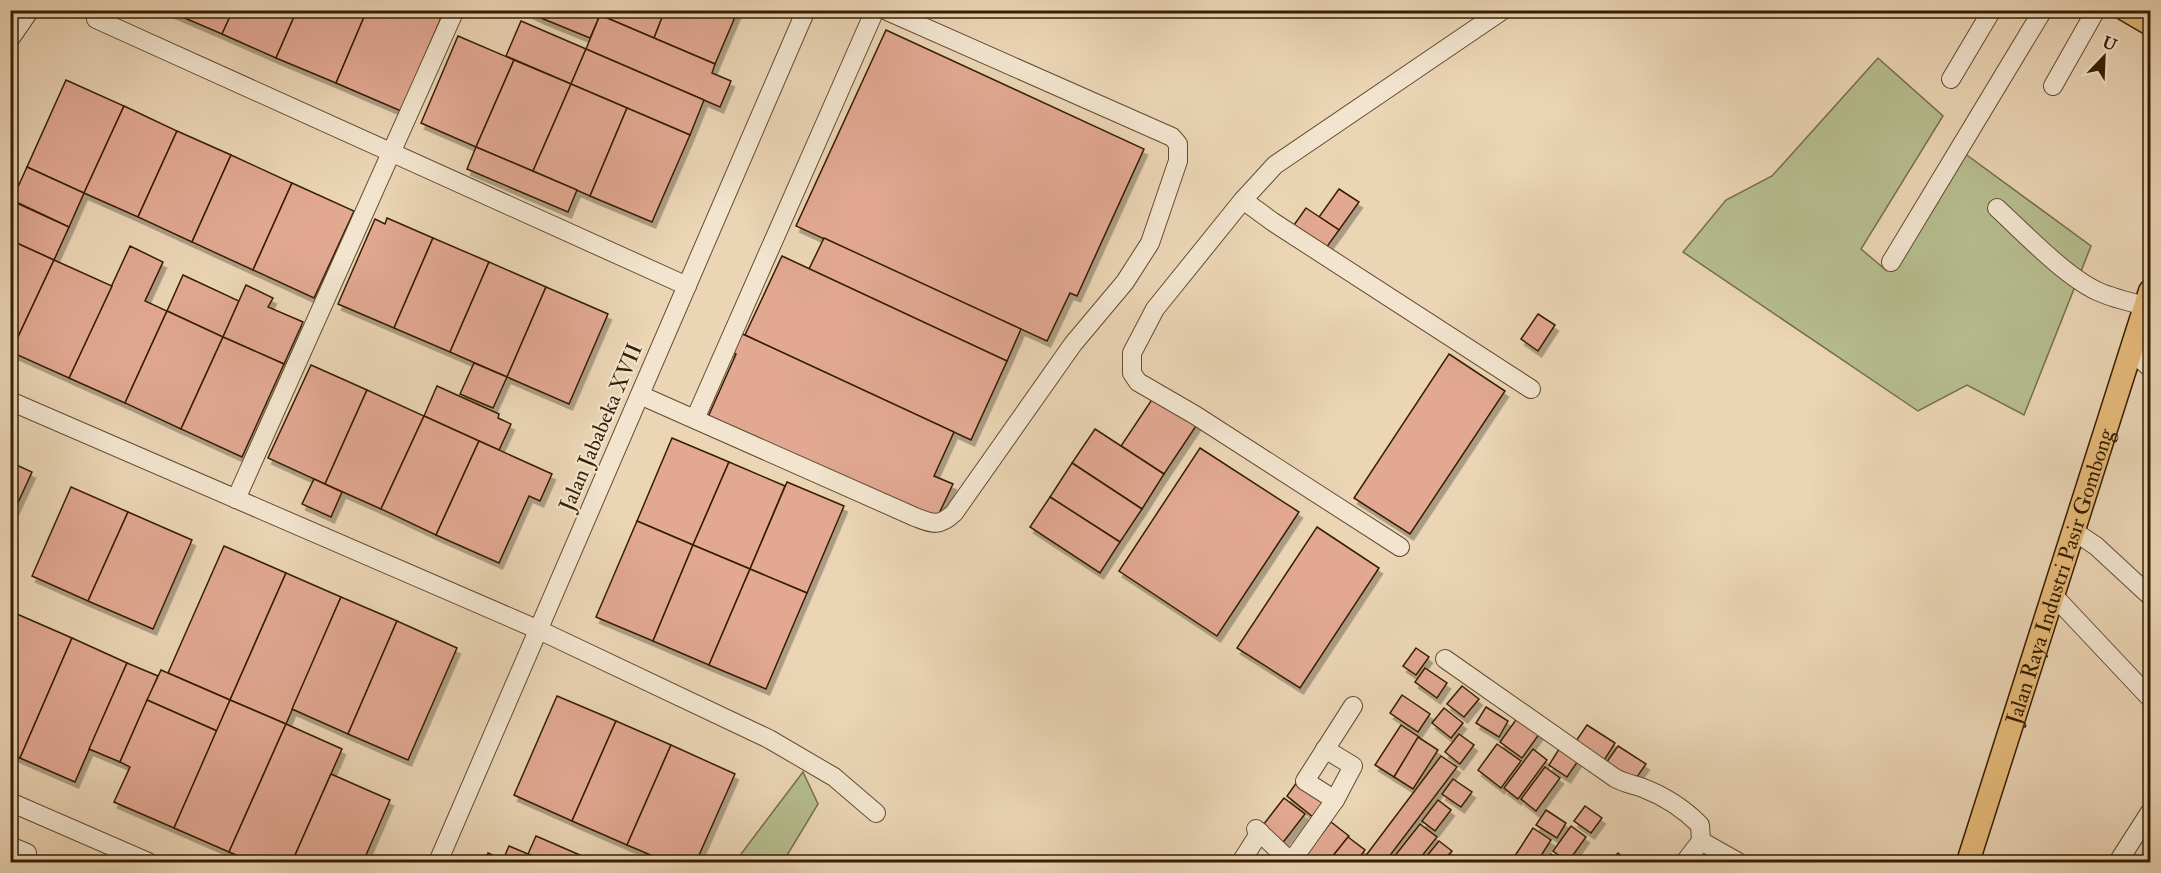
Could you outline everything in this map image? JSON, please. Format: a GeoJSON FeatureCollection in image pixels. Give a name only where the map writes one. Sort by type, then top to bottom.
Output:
{"type":"FeatureCollection","features":[{"type":"Feature","properties":{"kind":"main road"},"geometry":{"type":"LineString","coordinates":[[2126,10],[2151,24]]}},
{"type":"Feature","properties":{"kind":"main road","name":"Jalan Raya Industri Pasir Gombong"},"geometry":{"type":"LineString","coordinates":[[1968,862],[2148,298]]}},
{"type":"Feature","properties":{"kind":"street"},"geometry":{"type":"LineString","coordinates":[[10,39],[30,10]]}},
{"type":"Feature","properties":{"kind":"street"},"geometry":{"type":"LineString","coordinates":[[236,499],[454,10]]}},
{"type":"Feature","properties":{"kind":"street","name":"Jalan Jababeka XVII"},"geometry":{"type":"LineString","coordinates":[[438,862],[806,10]]}},
{"type":"Feature","properties":{"kind":"street"},"geometry":{"type":"LineString","coordinates":[[695,419],[875,10]]}},
{"type":"Feature","properties":{"kind":"street"},"geometry":{"type":"LineString","coordinates":[[640,395],[915,517],[937,524],[945,522],[954,513],[1073,344],[1125,282],[1150,243],[1178,161],[1178,144],[1172,137],[885,10]]}},
{"type":"Feature","properties":{"kind":"street"},"geometry":{"type":"LineString","coordinates":[[1400,547],[1195,415],[1138,382],[1132,373],[1132,353],[1155,309],[1243,200],[1275,165],[1503,10]]}},
{"type":"Feature","properties":{"kind":"street"},"geometry":{"type":"LineString","coordinates":[[1951,79],[1992,10]]}},
{"type":"Feature","properties":{"kind":"street"},"geometry":{"type":"LineString","coordinates":[[1891,262],[2043,10]]}},
{"type":"Feature","properties":{"kind":"street"},"geometry":{"type":"LineString","coordinates":[[2053,86],[2096,10]]}},
{"type":"Feature","properties":{"kind":"street"},"geometry":{"type":"LineString","coordinates":[[96,19],[687,286]]}},
{"type":"Feature","properties":{"kind":"street"},"geometry":{"type":"LineString","coordinates":[[1243,200],[1273,222],[1531,389]]}},
{"type":"Feature","properties":{"kind":"street"},"geometry":{"type":"LineString","coordinates":[[1997,208],[2066,270],[2095,291],[2119,299],[2148,298]]}},
{"type":"Feature","properties":{"kind":"street"},"geometry":{"type":"LineString","coordinates":[[2132,351],[2151,368]]}},
{"type":"Feature","properties":{"kind":"street"},"geometry":{"type":"LineString","coordinates":[[10,401],[539,630],[769,739],[834,777],[876,813]]}},
{"type":"Feature","properties":{"kind":"street"},"geometry":{"type":"LineString","coordinates":[[2075,532],[2096,546],[2151,596]]}},
{"type":"Feature","properties":{"kind":"street"},"geometry":{"type":"LineString","coordinates":[[2054,596],[2151,698]]}},
{"type":"Feature","properties":{"kind":"street"},"geometry":{"type":"LineString","coordinates":[[1445,659],[1616,778],[1628,785],[1646,789],[1677,805],[1700,825],[1701,841],[1685,862]]}},
{"type":"Feature","properties":{"kind":"street"},"geometry":{"type":"LineString","coordinates":[[1335,800],[1305,781],[1353,706]]}},
{"type":"Feature","properties":{"kind":"street"},"geometry":{"type":"LineString","coordinates":[[1241,862],[1258,831],[1291,862],[1335,800],[1353,766],[1325,749]]}},
{"type":"Feature","properties":{"kind":"street"},"geometry":{"type":"LineString","coordinates":[[10,802],[148,862]]}},
{"type":"Feature","properties":{"kind":"street"},"geometry":{"type":"LineString","coordinates":[[2118,862],[2151,812]]}},
{"type":"Feature","properties":{"kind":"street"},"geometry":{"type":"LineString","coordinates":[[1701,841],[1738,862]]}},
{"type":"Feature","properties":{"kind":"green space"},"geometry":{"type":"Polygon","coordinates":[[[1878,58],[1943,116],[1861,249],[1887,271],[1964,153],[2091,246],[2024,415],[1967,385],[1918,411],[1683,252],[1726,200],[1772,176],[1878,58]]]}},
{"type":"Feature","properties":{"kind":"green space"},"geometry":{"type":"Polygon","coordinates":[[[803,772],[818,804],[783,862],[735,862],[803,772]]]}},
{"type":"Feature","properties":{"kind":"building"},"geometry":{"type":"Polygon","coordinates":[[[166,10],[233,10],[222,34],[166,10]]]}},
{"type":"Feature","properties":{"kind":"building"},"geometry":{"type":"Polygon","coordinates":[[[233,10],[297,10],[276,58],[222,34],[233,10]]]}},
{"type":"Feature","properties":{"kind":"building"},"geometry":{"type":"Polygon","coordinates":[[[297,10],[367,10],[336,83],[276,58],[297,10]]]}},
{"type":"Feature","properties":{"kind":"building"},"geometry":{"type":"Polygon","coordinates":[[[367,10],[422,10],[441,18],[401,111],[336,83],[367,10]]]}},
{"type":"Feature","properties":{"kind":"building"},"geometry":{"type":"Polygon","coordinates":[[[524,10],[544,10],[541,18],[524,10]]]}},
{"type":"Feature","properties":{"kind":"building"},"geometry":{"type":"Polygon","coordinates":[[[544,10],[590,10],[600,15],[590,38],[541,18],[544,10]]]}},
{"type":"Feature","properties":{"kind":"building"},"geometry":{"type":"Polygon","coordinates":[[[602,10],[665,10],[654,38],[600,15],[602,10]]]}},
{"type":"Feature","properties":{"kind":"building"},"geometry":{"type":"Polygon","coordinates":[[[665,10],[738,10],[715,64],[654,38],[665,10]]]}},
{"type":"Feature","properties":{"kind":"building"},"geometry":{"type":"Polygon","coordinates":[[[600,15],[715,64],[712,73],[731,81],[720,107],[586,49],[600,15]]]}},
{"type":"Feature","properties":{"kind":"building"},"geometry":{"type":"Polygon","coordinates":[[[521,21],[586,49],[571,84],[506,56],[521,21]]]}},
{"type":"Feature","properties":{"kind":"building"},"geometry":{"type":"Polygon","coordinates":[[[886,30],[1144,149],[1077,296],[1070,293],[1047,341],[796,226],[886,30]]]}},
{"type":"Feature","properties":{"kind":"building"},"geometry":{"type":"Polygon","coordinates":[[[458,36],[514,60],[476,147],[421,123],[458,36]]]}},
{"type":"Feature","properties":{"kind":"building"},"geometry":{"type":"Polygon","coordinates":[[[586,49],[704,100],[690,135],[571,84],[586,49]]]}},
{"type":"Feature","properties":{"kind":"building"},"geometry":{"type":"Polygon","coordinates":[[[514,60],[571,84],[533,171],[476,147],[514,60]]]}},
{"type":"Feature","properties":{"kind":"building"},"geometry":{"type":"Polygon","coordinates":[[[66,80],[124,106],[84,193],[27,167],[66,80]]]}},
{"type":"Feature","properties":{"kind":"building"},"geometry":{"type":"Polygon","coordinates":[[[571,84],[627,108],[590,196],[533,171],[571,84]]]}},
{"type":"Feature","properties":{"kind":"building"},"geometry":{"type":"Polygon","coordinates":[[[124,106],[177,131],[138,217],[84,193],[124,106]]]}},
{"type":"Feature","properties":{"kind":"building"},"geometry":{"type":"Polygon","coordinates":[[[627,108],[690,135],[652,222],[590,196],[627,108]]]}},
{"type":"Feature","properties":{"kind":"building"},"geometry":{"type":"Polygon","coordinates":[[[177,131],[231,155],[192,242],[138,217],[177,131]]]}},
{"type":"Feature","properties":{"kind":"building"},"geometry":{"type":"Polygon","coordinates":[[[476,147],[577,190],[568,212],[467,169],[476,147]]]}},
{"type":"Feature","properties":{"kind":"building"},"geometry":{"type":"Polygon","coordinates":[[[231,155],[292,183],[253,270],[192,242],[231,155]]]}},
{"type":"Feature","properties":{"kind":"building"},"geometry":{"type":"Polygon","coordinates":[[[27,167],[84,193],[69,227],[12,200],[27,167]]]}},
{"type":"Feature","properties":{"kind":"building"},"geometry":{"type":"Polygon","coordinates":[[[292,183],[354,211],[314,298],[253,270],[292,183]]]}},
{"type":"Feature","properties":{"kind":"building"},"geometry":{"type":"Polygon","coordinates":[[[1339,189],[1359,202],[1339,230],[1319,217],[1339,189]]]}},
{"type":"Feature","properties":{"kind":"building"},"geometry":{"type":"Polygon","coordinates":[[[10,200],[69,227],[54,260],[10,240],[10,200]]]}},
{"type":"Feature","properties":{"kind":"building"},"geometry":{"type":"Polygon","coordinates":[[[1306,208],[1339,230],[1326,248],[1294,225],[1306,208]]]}},
{"type":"Feature","properties":{"kind":"building"},"geometry":{"type":"Polygon","coordinates":[[[387,218],[433,238],[394,328],[338,304],[375,219],[385,224],[387,218]]]}},
{"type":"Feature","properties":{"kind":"building"},"geometry":{"type":"Polygon","coordinates":[[[433,238],[489,262],[450,352],[394,328],[433,238]]]}},
{"type":"Feature","properties":{"kind":"building"},"geometry":{"type":"Polygon","coordinates":[[[824,238],[1021,329],[1007,361],[809,269],[824,238]]]}},
{"type":"Feature","properties":{"kind":"building"},"geometry":{"type":"Polygon","coordinates":[[[10,240],[54,260],[11,352],[10,352],[10,240]]]}},
{"type":"Feature","properties":{"kind":"building"},"geometry":{"type":"Polygon","coordinates":[[[130,246],[163,262],[145,301],[167,311],[125,403],[69,378],[130,246]]]}},
{"type":"Feature","properties":{"kind":"building"},"geometry":{"type":"Polygon","coordinates":[[[782,256],[1007,361],[971,440],[745,335],[782,256]]]}},
{"type":"Feature","properties":{"kind":"building"},"geometry":{"type":"Polygon","coordinates":[[[54,260],[112,286],[69,378],[11,352],[54,260]]]}},
{"type":"Feature","properties":{"kind":"building"},"geometry":{"type":"Polygon","coordinates":[[[489,262],[546,287],[507,377],[450,352],[489,262]]]}},
{"type":"Feature","properties":{"kind":"building"},"geometry":{"type":"Polygon","coordinates":[[[183,275],[239,301],[223,337],[167,311],[183,275]]]}},
{"type":"Feature","properties":{"kind":"building"},"geometry":{"type":"Polygon","coordinates":[[[246,285],[273,298],[268,307],[303,322],[284,364],[223,337],[246,285]]]}},
{"type":"Feature","properties":{"kind":"building"},"geometry":{"type":"Polygon","coordinates":[[[546,287],[608,314],[569,404],[507,377],[546,287]]]}},
{"type":"Feature","properties":{"kind":"building"},"geometry":{"type":"Polygon","coordinates":[[[167,311],[223,337],[181,429],[125,403],[167,311]]]}},
{"type":"Feature","properties":{"kind":"building"},"geometry":{"type":"Polygon","coordinates":[[[1538,314],[1555,325],[1538,351],[1521,339],[1538,314]]]}},
{"type":"Feature","properties":{"kind":"building"},"geometry":{"type":"Polygon","coordinates":[[[736,331],[954,432],[934,476],[953,484],[935,522],[708,417],[736,354],[728,350],[736,331]]]}},
{"type":"Feature","properties":{"kind":"building"},"geometry":{"type":"Polygon","coordinates":[[[223,337],[284,364],[242,457],[181,429],[223,337]]]}},
{"type":"Feature","properties":{"kind":"building"},"geometry":{"type":"Polygon","coordinates":[[[1449,354],[1505,391],[1410,534],[1354,498],[1449,354]]]}},
{"type":"Feature","properties":{"kind":"building"},"geometry":{"type":"Polygon","coordinates":[[[474,363],[507,377],[493,408],[460,394],[474,363]]]}},
{"type":"Feature","properties":{"kind":"building"},"geometry":{"type":"Polygon","coordinates":[[[311,365],[367,390],[325,484],[268,458],[311,365]]]}},
{"type":"Feature","properties":{"kind":"building"},"geometry":{"type":"Polygon","coordinates":[[[437,386],[499,414],[498,418],[511,424],[499,450],[424,416],[437,386]]]}},
{"type":"Feature","properties":{"kind":"building"},"geometry":{"type":"Polygon","coordinates":[[[367,390],[424,416],[381,509],[325,484],[367,390]]]}},
{"type":"Feature","properties":{"kind":"building"},"geometry":{"type":"Polygon","coordinates":[[[1155,395],[1198,423],[1164,474],[1121,446],[1155,395]]]}},
{"type":"Feature","properties":{"kind":"building"},"geometry":{"type":"Polygon","coordinates":[[[424,416],[479,441],[436,535],[381,509],[424,416]]]}},
{"type":"Feature","properties":{"kind":"building"},"geometry":{"type":"Polygon","coordinates":[[[1095,429],[1164,474],[1142,509],[1072,463],[1095,429]]]}},
{"type":"Feature","properties":{"kind":"building"},"geometry":{"type":"Polygon","coordinates":[[[672,438],[729,462],[693,545],[637,521],[672,438]]]}},
{"type":"Feature","properties":{"kind":"building"},"geometry":{"type":"Polygon","coordinates":[[[479,441],[552,474],[540,501],[529,496],[499,563],[436,535],[479,441]]]}},
{"type":"Feature","properties":{"kind":"building"},"geometry":{"type":"Polygon","coordinates":[[[1200,448],[1299,512],[1217,636],[1119,571],[1200,448]]]}},
{"type":"Feature","properties":{"kind":"building"},"geometry":{"type":"Polygon","coordinates":[[[10,462],[32,472],[10,520],[10,462]]]}},
{"type":"Feature","properties":{"kind":"building"},"geometry":{"type":"Polygon","coordinates":[[[729,462],[785,486],[750,569],[693,545],[729,462]]]}},
{"type":"Feature","properties":{"kind":"building"},"geometry":{"type":"Polygon","coordinates":[[[1072,463],[1142,509],[1120,542],[1050,497],[1072,463]]]}},
{"type":"Feature","properties":{"kind":"building"},"geometry":{"type":"Polygon","coordinates":[[[314,479],[342,492],[331,517],[302,504],[314,479]]]}},
{"type":"Feature","properties":{"kind":"building"},"geometry":{"type":"Polygon","coordinates":[[[787,482],[844,506],[807,593],[750,569],[787,482]]]}},
{"type":"Feature","properties":{"kind":"building"},"geometry":{"type":"Polygon","coordinates":[[[71,487],[128,512],[88,601],[32,576],[71,487]]]}},
{"type":"Feature","properties":{"kind":"building"},"geometry":{"type":"Polygon","coordinates":[[[1050,497],[1120,542],[1100,573],[1030,527],[1050,497]]]}},
{"type":"Feature","properties":{"kind":"building"},"geometry":{"type":"Polygon","coordinates":[[[128,512],[192,540],[153,629],[88,601],[128,512]]]}},
{"type":"Feature","properties":{"kind":"building"},"geometry":{"type":"Polygon","coordinates":[[[637,521],[693,545],[653,641],[596,617],[637,521]]]}},
{"type":"Feature","properties":{"kind":"building"},"geometry":{"type":"Polygon","coordinates":[[[1317,527],[1379,568],[1300,688],[1237,648],[1317,527]]]}},
{"type":"Feature","properties":{"kind":"building"},"geometry":{"type":"Polygon","coordinates":[[[693,545],[750,569],[709,665],[653,641],[693,545]]]}},
{"type":"Feature","properties":{"kind":"building"},"geometry":{"type":"Polygon","coordinates":[[[224,546],[286,573],[230,700],[168,673],[224,546]]]}},
{"type":"Feature","properties":{"kind":"building"},"geometry":{"type":"Polygon","coordinates":[[[750,569],[807,593],[766,689],[709,665],[750,569]]]}},
{"type":"Feature","properties":{"kind":"building"},"geometry":{"type":"Polygon","coordinates":[[[286,573],[341,597],[286,724],[230,700],[286,573]]]}},
{"type":"Feature","properties":{"kind":"building"},"geometry":{"type":"Polygon","coordinates":[[[341,597],[397,621],[348,734],[292,709],[341,597]]]}},
{"type":"Feature","properties":{"kind":"building"},"geometry":{"type":"Polygon","coordinates":[[[10,611],[72,638],[20,758],[10,754],[10,611]]]}},
{"type":"Feature","properties":{"kind":"building"},"geometry":{"type":"Polygon","coordinates":[[[397,621],[457,648],[408,760],[348,734],[397,621]]]}},
{"type":"Feature","properties":{"kind":"building"},"geometry":{"type":"Polygon","coordinates":[[[72,638],[127,663],[75,782],[20,758],[72,638]]]}},
{"type":"Feature","properties":{"kind":"building"},"geometry":{"type":"Polygon","coordinates":[[[1416,648],[1429,657],[1416,675],[1403,666],[1416,648]]]}},
{"type":"Feature","properties":{"kind":"building"},"geometry":{"type":"Polygon","coordinates":[[[127,663],[158,676],[120,762],[89,749],[127,663]]]}},
{"type":"Feature","properties":{"kind":"building"},"geometry":{"type":"Polygon","coordinates":[[[1425,668],[1447,683],[1437,698],[1415,682],[1425,668]]]}},
{"type":"Feature","properties":{"kind":"building"},"geometry":{"type":"Polygon","coordinates":[[[161,670],[230,700],[217,731],[147,700],[161,670]]]}},
{"type":"Feature","properties":{"kind":"building"},"geometry":{"type":"Polygon","coordinates":[[[1462,686],[1479,699],[1464,717],[1447,704],[1462,686]]]}},
{"type":"Feature","properties":{"kind":"building"},"geometry":{"type":"Polygon","coordinates":[[[1402,695],[1430,714],[1418,732],[1390,713],[1402,695]]]}},
{"type":"Feature","properties":{"kind":"building"},"geometry":{"type":"Polygon","coordinates":[[[557,696],[616,721],[572,821],[514,795],[557,696]]]}},
{"type":"Feature","properties":{"kind":"building"},"geometry":{"type":"Polygon","coordinates":[[[147,700],[217,731],[174,828],[114,802],[130,767],[120,762],[147,700]]]}},
{"type":"Feature","properties":{"kind":"building"},"geometry":{"type":"Polygon","coordinates":[[[230,700],[286,724],[229,852],[174,828],[230,700]]]}},
{"type":"Feature","properties":{"kind":"building"},"geometry":{"type":"Polygon","coordinates":[[[1486,707],[1508,721],[1499,737],[1476,723],[1486,707]]]}},
{"type":"Feature","properties":{"kind":"building"},"geometry":{"type":"Polygon","coordinates":[[[1444,708],[1463,723],[1451,738],[1432,723],[1444,708]]]}},
{"type":"Feature","properties":{"kind":"building"},"geometry":{"type":"Polygon","coordinates":[[[1518,717],[1540,733],[1522,758],[1500,742],[1518,717]]]}},
{"type":"Feature","properties":{"kind":"building"},"geometry":{"type":"Polygon","coordinates":[[[616,721],[671,745],[627,845],[572,821],[616,721]]]}},
{"type":"Feature","properties":{"kind":"building"},"geometry":{"type":"Polygon","coordinates":[[[286,724],[342,749],[292,862],[253,862],[229,852],[286,724]]]}},
{"type":"Feature","properties":{"kind":"building"},"geometry":{"type":"Polygon","coordinates":[[[1401,725],[1419,737],[1394,777],[1375,765],[1401,725]]]}},
{"type":"Feature","properties":{"kind":"building"},"geometry":{"type":"Polygon","coordinates":[[[1587,725],[1615,743],[1603,762],[1574,744],[1587,725]]]}},
{"type":"Feature","properties":{"kind":"building"},"geometry":{"type":"Polygon","coordinates":[[[1459,734],[1474,745],[1460,764],[1445,752],[1459,734]]]}},
{"type":"Feature","properties":{"kind":"building"},"geometry":{"type":"Polygon","coordinates":[[[1418,737],[1438,750],[1413,789],[1394,777],[1418,737]]]}},
{"type":"Feature","properties":{"kind":"building"},"geometry":{"type":"Polygon","coordinates":[[[1497,744],[1521,761],[1501,788],[1478,770],[1497,744]]]}},
{"type":"Feature","properties":{"kind":"building"},"geometry":{"type":"Polygon","coordinates":[[[671,745],[735,774],[696,862],[667,862],[627,845],[671,745]]]}},
{"type":"Feature","properties":{"kind":"building"},"geometry":{"type":"Polygon","coordinates":[[[1561,746],[1580,758],[1567,777],[1549,765],[1561,746]]]}},
{"type":"Feature","properties":{"kind":"building"},"geometry":{"type":"Polygon","coordinates":[[[1618,746],[1646,764],[1632,784],[1604,766],[1618,746]]]}},
{"type":"Feature","properties":{"kind":"building"},"geometry":{"type":"Polygon","coordinates":[[[1533,749],[1547,760],[1518,799],[1504,788],[1533,749]]]}},
{"type":"Feature","properties":{"kind":"building"},"geometry":{"type":"Polygon","coordinates":[[[1441,756],[1457,767],[1385,862],[1361,862],[1441,756]]]}},
{"type":"Feature","properties":{"kind":"building"},"geometry":{"type":"Polygon","coordinates":[[[1545,767],[1560,778],[1536,811],[1521,799],[1545,767]]]}},
{"type":"Feature","properties":{"kind":"building"},"geometry":{"type":"Polygon","coordinates":[[[331,774],[390,800],[363,862],[292,862],[331,774]]]}},
{"type":"Feature","properties":{"kind":"building"},"geometry":{"type":"Polygon","coordinates":[[[1453,779],[1472,792],[1461,807],[1442,794],[1453,779]]]}},
{"type":"Feature","properties":{"kind":"building"},"geometry":{"type":"Polygon","coordinates":[[[1297,782],[1324,803],[1313,817],[1287,796],[1297,782]]]}},
{"type":"Feature","properties":{"kind":"building"},"geometry":{"type":"Polygon","coordinates":[[[1284,798],[1305,814],[1281,845],[1260,829],[1284,798]]]}},
{"type":"Feature","properties":{"kind":"building"},"geometry":{"type":"Polygon","coordinates":[[[1438,800],[1451,810],[1435,831],[1422,821],[1438,800]]]}},
{"type":"Feature","properties":{"kind":"building"},"geometry":{"type":"Polygon","coordinates":[[[1585,806],[1602,818],[1591,833],[1574,821],[1585,806]]]}},
{"type":"Feature","properties":{"kind":"building"},"geometry":{"type":"Polygon","coordinates":[[[1546,810],[1566,823],[1557,838],[1536,825],[1546,810]]]}},
{"type":"Feature","properties":{"kind":"building"},"geometry":{"type":"Polygon","coordinates":[[[1331,822],[1349,836],[1328,862],[1300,862],[1331,822]]]}},
{"type":"Feature","properties":{"kind":"building"},"geometry":{"type":"Polygon","coordinates":[[[1420,824],[1437,837],[1417,862],[1390,862],[1420,824]]]}},
{"type":"Feature","properties":{"kind":"building"},"geometry":{"type":"Polygon","coordinates":[[[1571,826],[1586,837],[1568,862],[1553,851],[1571,826]]]}},
{"type":"Feature","properties":{"kind":"building"},"geometry":{"type":"Polygon","coordinates":[[[1533,828],[1551,840],[1537,862],[1511,862],[1533,828]]]}},
{"type":"Feature","properties":{"kind":"building"},"geometry":{"type":"Polygon","coordinates":[[[536,836],[596,862],[546,862],[528,854],[536,836]]]}},
{"type":"Feature","properties":{"kind":"building"},"geometry":{"type":"Polygon","coordinates":[[[1348,837],[1365,850],[1356,862],[1328,862],[1348,837]]]}},
{"type":"Feature","properties":{"kind":"building"},"geometry":{"type":"Polygon","coordinates":[[[1439,841],[1452,851],[1442,862],[1422,862],[1439,841]]]}},
{"type":"Feature","properties":{"kind":"building"},"geometry":{"type":"Polygon","coordinates":[[[509,846],[546,862],[503,860],[509,846]]]}},
{"type":"Feature","properties":{"kind":"building"},"geometry":{"type":"Polygon","coordinates":[[[488,853],[503,860],[509,862],[485,862],[488,853]]]}},
{"type":"Feature","properties":{"kind":"building"},"geometry":{"type":"Polygon","coordinates":[[[1618,853],[1629,862],[1610,862],[1618,853]]]}},
{"type":"Feature","properties":{"kind":"building"},"geometry":{"type":"Polygon","coordinates":[[[1551,854],[1562,862],[1545,862],[1551,854]]]}},
{"type":"Feature","properties":{"kind":"building"},"geometry":{"type":"Polygon","coordinates":[[[1580,855],[1590,862],[1574,862],[1580,855]]]}}]}
